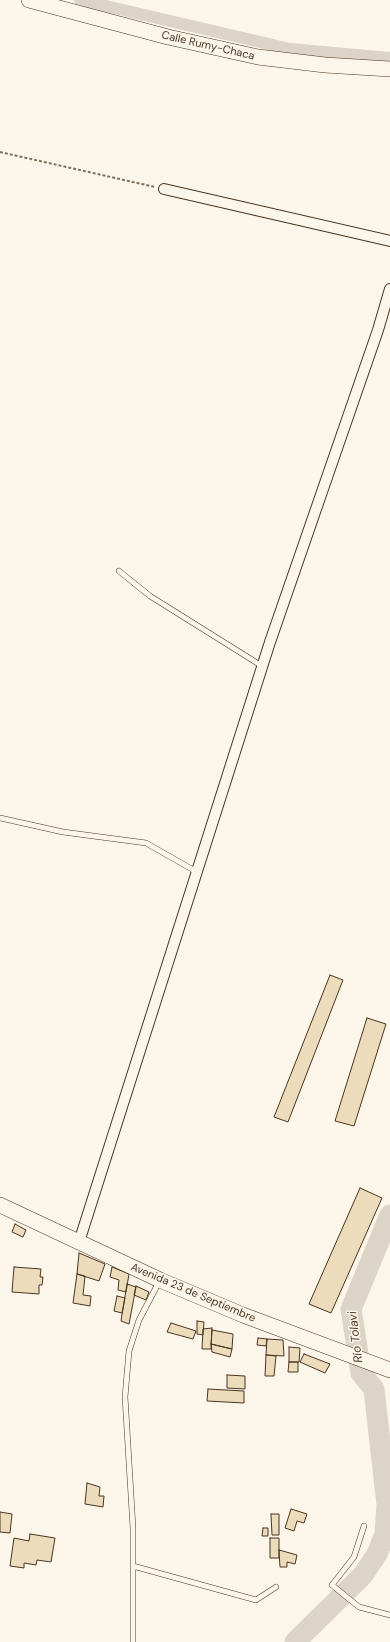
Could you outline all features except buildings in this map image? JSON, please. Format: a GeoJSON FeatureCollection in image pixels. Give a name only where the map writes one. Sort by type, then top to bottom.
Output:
{"type":"FeatureCollection","features":[{"type":"Feature","properties":{"kind":"main road","name":"Calle Rumy-Chaca"},"geometry":{"type":"LineString","coordinates":[[37,1],[168,37],[258,57],[325,65],[390,69]]}},
{"type":"Feature","properties":{"kind":"main road","name":"Avenida 23 de Septiembre"},"geometry":{"type":"LineString","coordinates":[[0,1205],[160,1280],[243,1315],[390,1370]]}},
{"type":"Feature","properties":{"kind":"street"},"geometry":{"type":"LineString","coordinates":[[164,189],[390,241]]}},
{"type":"Feature","properties":{"kind":"street"},"geometry":{"type":"LineString","coordinates":[[79,1242],[262,666],[378,330],[390,289]]}},
{"type":"Feature","properties":{"kind":"lane"},"geometry":{"type":"LineString","coordinates":[[118,571],[150,596],[262,666]]}},
{"type":"Feature","properties":{"kind":"lane"},"geometry":{"type":"LineString","coordinates":[[0,818],[63,832],[146,843],[197,872]]}},
{"type":"Feature","properties":{"kind":"lane"},"geometry":{"type":"LineString","coordinates":[[133,1642],[133,1528],[126,1398],[129,1351],[139,1320],[160,1280]]}},
{"type":"Feature","properties":{"kind":"lane"},"geometry":{"type":"LineString","coordinates":[[364,1526],[354,1557],[332,1585],[359,1607],[390,1615]]}},
{"type":"Feature","properties":{"kind":"lane"},"geometry":{"type":"LineString","coordinates":[[133,1566],[256,1600],[276,1586]]}},
{"type":"Feature","properties":{"kind":"path"},"geometry":{"type":"LineString","coordinates":[[0,152],[164,189]]}},
{"type":"Feature","properties":{"kind":"waterway"},"geometry":{"type":"LineString","coordinates":[[80,0],[290,49],[390,58]]}},
{"type":"Feature","properties":{"kind":"waterway","name":"Río Tolavi"},"geometry":{"type":"LineString","coordinates":[[295,1642],[363,1575],[377,1554],[385,1534],[387,1504],[374,1389],[361,1373],[351,1309],[390,1215]]}}]}
